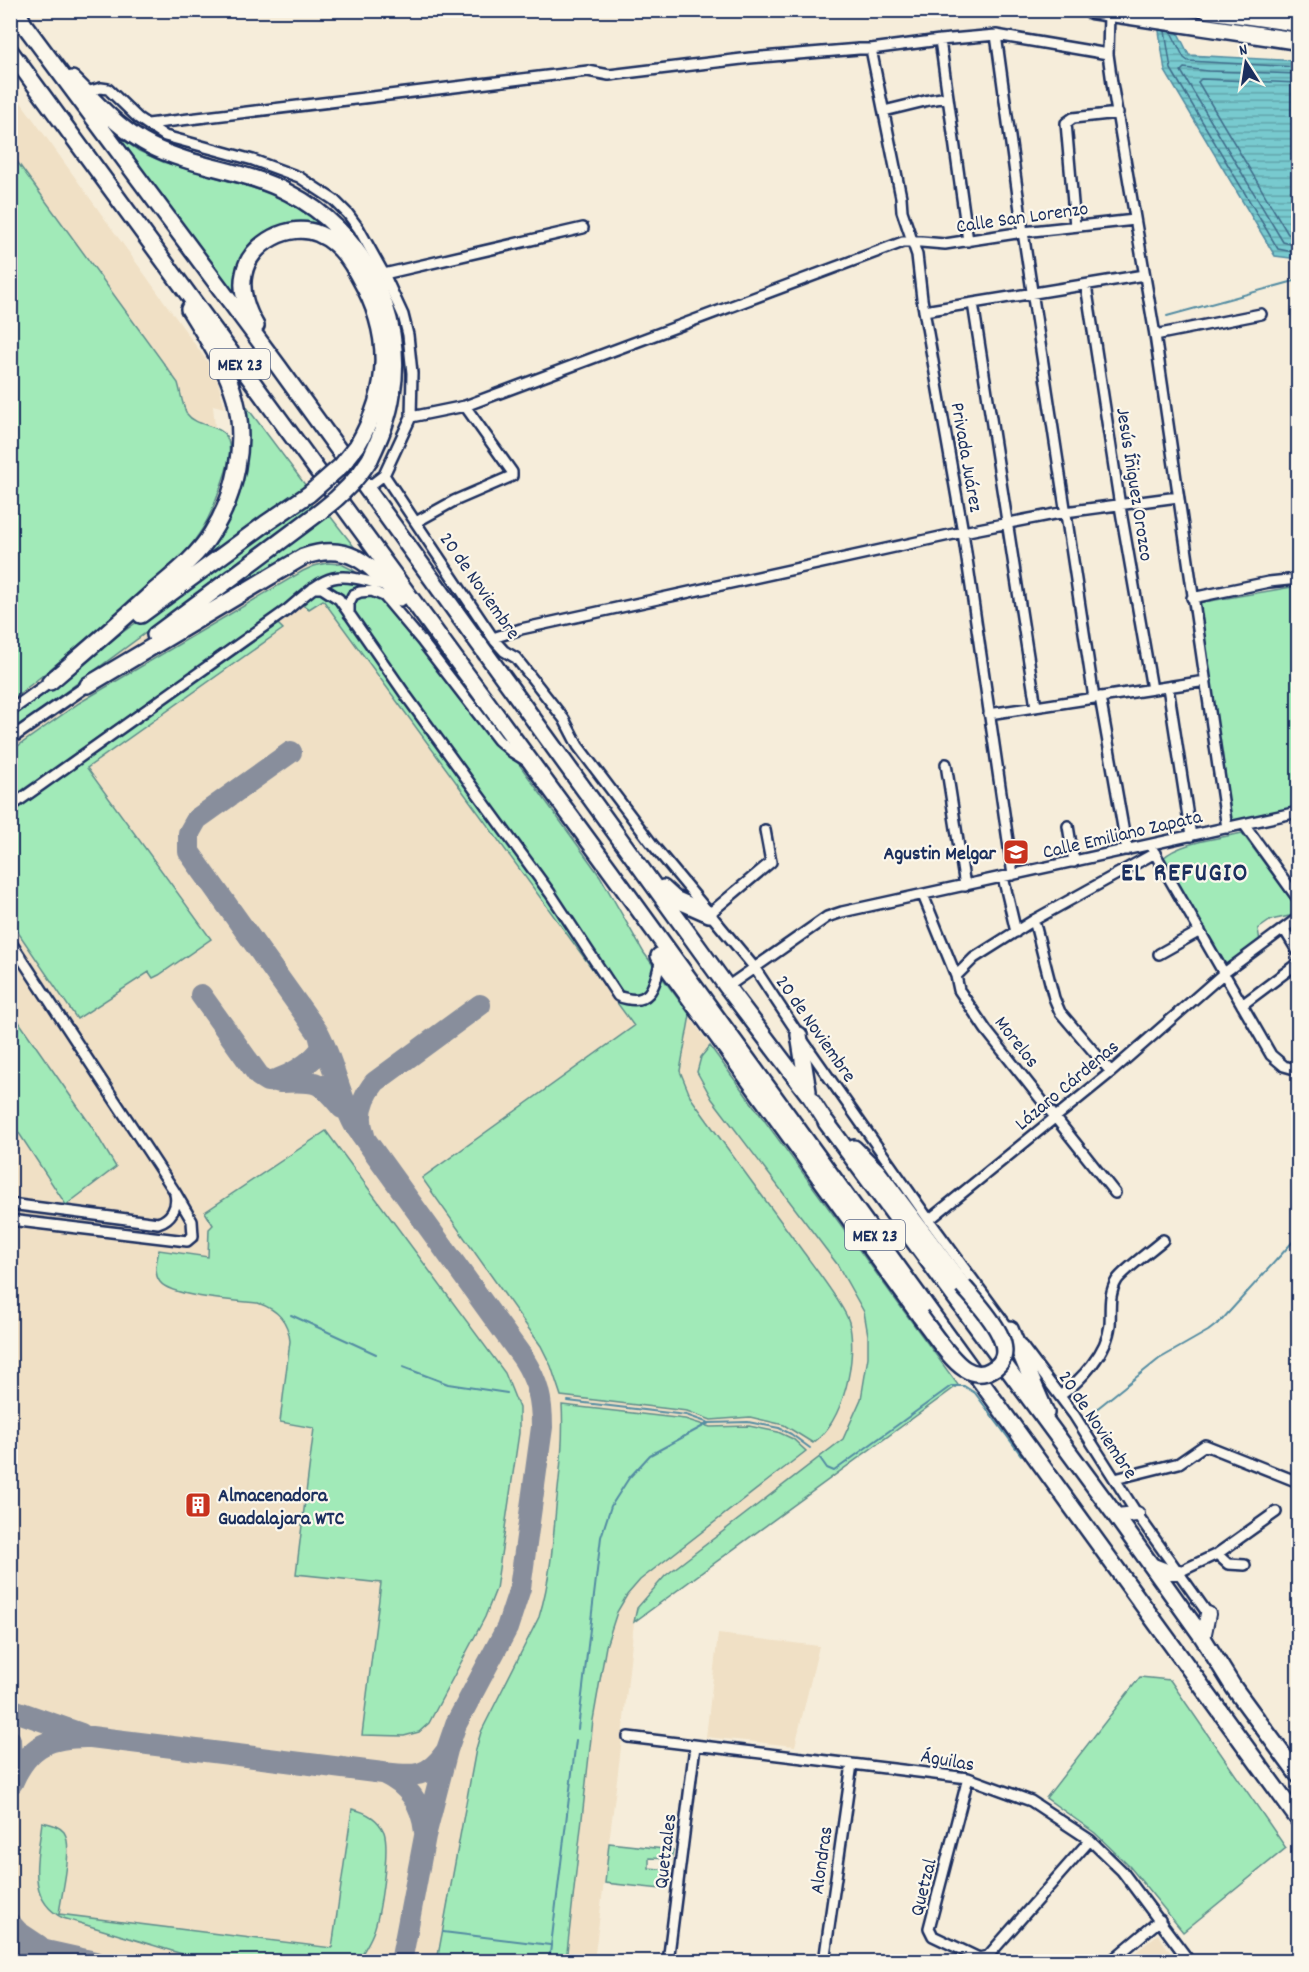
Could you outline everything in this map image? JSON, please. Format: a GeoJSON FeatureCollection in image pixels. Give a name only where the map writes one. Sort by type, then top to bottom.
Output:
{"type":"FeatureCollection","features":[{"type":"Feature","properties":{"kind":"highway"},"geometry":{"type":"LineString","coordinates":[[1091,10],[1299,41]]}},
{"type":"Feature","properties":{"kind":"highway"},"geometry":{"type":"LineString","coordinates":[[1207,10],[1299,23]]}},
{"type":"Feature","properties":{"kind":"highway","name":"MEX 23"},"geometry":{"type":"LineString","coordinates":[[18,15],[278,366],[727,987],[808,1094]]}},
{"type":"Feature","properties":{"kind":"highway"},"geometry":{"type":"LineString","coordinates":[[40,47],[108,116],[149,145],[186,160],[260,180],[289,192],[326,218],[353,245],[372,275],[383,299],[389,320],[394,354],[394,381],[390,406],[381,434],[370,459],[341,496],[88,685]]}},
{"type":"Feature","properties":{"kind":"highway","name":"MEX 23"},"geometry":{"type":"LineString","coordinates":[[10,51],[610,870],[1299,1819]]}},
{"type":"Feature","properties":{"kind":"highway"},"geometry":{"type":"LineString","coordinates":[[50,682],[185,564],[210,536],[223,513],[238,462],[239,420],[235,398],[226,374],[127,210]]}},
{"type":"Feature","properties":{"kind":"highway"},"geometry":{"type":"LineString","coordinates":[[50,682],[309,494],[341,466],[357,446],[369,423],[380,388],[383,358],[381,330],[371,298],[352,264],[336,245],[318,233],[306,230],[292,231],[267,241],[256,250],[244,273],[245,300],[278,366]]}},
{"type":"Feature","properties":{"kind":"highway"},"geometry":{"type":"LineString","coordinates":[[88,685],[303,557],[315,552],[330,550],[344,552],[372,568],[450,652]]}},
{"type":"Feature","properties":{"kind":"highway"},"geometry":{"type":"LineString","coordinates":[[642,869],[675,899],[709,914]]}},
{"type":"Feature","properties":{"kind":"highway"},"geometry":{"type":"LineString","coordinates":[[610,870],[661,958],[920,1316],[965,1370],[977,1374],[993,1370],[1003,1358],[1003,1340],[999,1331],[877,1171],[826,1122]]}},
{"type":"Feature","properties":{"kind":"highway"},"geometry":{"type":"LineString","coordinates":[[799,1035],[808,1094]]}},
{"type":"Feature","properties":{"kind":"highway","name":"MEX 23"},"geometry":{"type":"LineString","coordinates":[[826,1122],[1116,1516],[1203,1638],[1234,1688],[1299,1775]]}},
{"type":"Feature","properties":{"kind":"highway"},"geometry":{"type":"LineString","coordinates":[[1010,1329],[1057,1438]]}},
{"type":"Feature","properties":{"kind":"main road","name":"MEX 23"},"geometry":{"type":"LineString","coordinates":[[808,1094],[826,1122]]}},
{"type":"Feature","properties":{"kind":"main road"},"geometry":{"type":"LineString","coordinates":[[1116,1516],[1137,1514]]}},
{"type":"Feature","properties":{"kind":"main road"},"geometry":{"type":"LineString","coordinates":[[1151,1565],[1169,1572],[1179,1572]]}},
{"type":"Feature","properties":{"kind":"main road"},"geometry":{"type":"LineString","coordinates":[[1203,1638],[1208,1614]]}},
{"type":"Feature","properties":{"kind":"street"},"geometry":{"type":"LineString","coordinates":[[1109,13],[1108,54],[1155,335],[1227,828]]}},
{"type":"Feature","properties":{"kind":"street"},"geometry":{"type":"LineString","coordinates":[[148,124],[588,71],[609,75],[750,58],[871,49],[996,35],[1108,54]]}},
{"type":"Feature","properties":{"kind":"street"},"geometry":{"type":"LineString","coordinates":[[996,35],[1065,512],[1097,697],[1127,850]]}},
{"type":"Feature","properties":{"kind":"street"},"geometry":{"type":"LineString","coordinates":[[940,40],[968,241]]}},
{"type":"Feature","properties":{"kind":"street","name":"Privada Juárez"},"geometry":{"type":"LineString","coordinates":[[871,49],[902,211],[917,255],[924,311],[963,532],[989,714],[1016,932]]}},
{"type":"Feature","properties":{"kind":"street"},"geometry":{"type":"LineString","coordinates":[[86,92],[101,88],[108,89],[138,118],[165,136],[253,160],[299,177],[334,200],[359,229],[401,309],[408,335],[412,373],[411,417],[384,475],[367,488]]}},
{"type":"Feature","properties":{"kind":"street"},"geometry":{"type":"LineString","coordinates":[[884,111],[929,100],[948,98]]}},
{"type":"Feature","properties":{"kind":"street"},"geometry":{"type":"LineString","coordinates":[[1075,226],[1066,123],[1073,118],[1118,113]]}},
{"type":"Feature","properties":{"kind":"street","name":"Calle San Lorenzo"},"geometry":{"type":"LineString","coordinates":[[914,241],[945,244],[1023,232],[1135,220]]}},
{"type":"Feature","properties":{"kind":"street"},"geometry":{"type":"LineString","coordinates":[[384,274],[582,228]]}},
{"type":"Feature","properties":{"kind":"street"},"geometry":{"type":"LineString","coordinates":[[411,417],[465,406],[903,242],[914,241]]}},
{"type":"Feature","properties":{"kind":"street"},"geometry":{"type":"LineString","coordinates":[[924,311],[1144,275]]}},
{"type":"Feature","properties":{"kind":"street","name":"Jesús Íñiguez Orozco"},"geometry":{"type":"LineString","coordinates":[[1086,285],[1120,506],[1152,689]]}},
{"type":"Feature","properties":{"kind":"street"},"geometry":{"type":"LineString","coordinates":[[973,303],[1036,706]]}},
{"type":"Feature","properties":{"kind":"street"},"geometry":{"type":"LineString","coordinates":[[1155,335],[1262,314]]}},
{"type":"Feature","properties":{"kind":"street"},"geometry":{"type":"LineString","coordinates":[[416,522],[454,501],[512,476],[512,472],[465,406]]}},
{"type":"Feature","properties":{"kind":"street","name":"20 de Noviembre"},"geometry":{"type":"LineString","coordinates":[[384,475],[493,638],[504,651],[516,658],[564,719],[578,746],[652,844],[754,968],[929,1220],[1060,1396],[1137,1514],[1208,1614]]}},
{"type":"Feature","properties":{"kind":"street"},"geometry":{"type":"LineString","coordinates":[[493,638],[533,627],[963,532],[1065,512],[1179,497]]}},
{"type":"Feature","properties":{"kind":"street"},"geometry":{"type":"LineString","coordinates":[[11,807],[287,610],[312,588],[336,576],[356,577],[390,587]]}},
{"type":"Feature","properties":{"kind":"street"},"geometry":{"type":"LineString","coordinates":[[1192,598],[1269,582],[1299,579]]}},
{"type":"Feature","properties":{"kind":"street"},"geometry":{"type":"LineString","coordinates":[[312,588],[322,588],[339,599],[550,893],[618,996],[631,1001],[644,997],[655,986],[661,958]]}},
{"type":"Feature","properties":{"kind":"street"},"geometry":{"type":"LineString","coordinates":[[349,614],[349,603],[353,595],[372,591],[384,596],[498,740],[512,752],[531,763]]}},
{"type":"Feature","properties":{"kind":"street"},"geometry":{"type":"LineString","coordinates":[[989,714],[1206,681]]}},
{"type":"Feature","properties":{"kind":"street"},"geometry":{"type":"LineString","coordinates":[[10,711],[50,682]]}},
{"type":"Feature","properties":{"kind":"street"},"geometry":{"type":"LineString","coordinates":[[10,739],[88,685]]}},
{"type":"Feature","properties":{"kind":"street"},"geometry":{"type":"LineString","coordinates":[[1168,687],[1191,836]]}},
{"type":"Feature","properties":{"kind":"street"},"geometry":{"type":"LineString","coordinates":[[946,764],[965,886]]}},
{"type":"Feature","properties":{"kind":"street","name":"Calle Emiliano Zapata"},"geometry":{"type":"LineString","coordinates":[[727,987],[827,917],[1127,850],[1152,849],[1191,836],[1299,812]]}},
{"type":"Feature","properties":{"kind":"street"},"geometry":{"type":"LineString","coordinates":[[1244,824],[1299,899]]}},
{"type":"Feature","properties":{"kind":"street"},"geometry":{"type":"LineString","coordinates":[[1068,826],[1074,862]]}},
{"type":"Feature","properties":{"kind":"street"},"geometry":{"type":"LineString","coordinates":[[709,914],[771,862],[765,830]]}},
{"type":"Feature","properties":{"kind":"street"},"geometry":{"type":"LineString","coordinates":[[956,976],[974,958],[1152,849],[1275,1060],[1284,1066],[1299,1070]]}},
{"type":"Feature","properties":{"kind":"street","name":"Morelos"},"geometry":{"type":"LineString","coordinates":[[923,895],[956,976],[959,990],[986,1030],[1115,1193]]}},
{"type":"Feature","properties":{"kind":"street","name":"Lázaro Cárdenas"},"geometry":{"type":"LineString","coordinates":[[929,1220],[1111,1072],[1224,973],[1299,918]]}},
{"type":"Feature","properties":{"kind":"street"},"geometry":{"type":"LineString","coordinates":[[1034,920],[1054,998],[1060,1012],[1111,1072]]}},
{"type":"Feature","properties":{"kind":"street"},"geometry":{"type":"LineString","coordinates":[[1284,929],[1299,952]]}},
{"type":"Feature","properties":{"kind":"street"},"geometry":{"type":"LineString","coordinates":[[1159,954],[1200,932]]}},
{"type":"Feature","properties":{"kind":"street"},"geometry":{"type":"LineString","coordinates":[[10,1220],[187,1241],[193,1236],[192,1221],[175,1192],[11,943]]}},
{"type":"Feature","properties":{"kind":"street"},"geometry":{"type":"LineString","coordinates":[[1242,1005],[1299,963]]}},
{"type":"Feature","properties":{"kind":"street"},"geometry":{"type":"LineString","coordinates":[[10,1204],[158,1223],[171,1215],[176,1200],[175,1192]]}},
{"type":"Feature","properties":{"kind":"street"},"geometry":{"type":"LineString","coordinates":[[1060,1396],[1077,1383],[1099,1356],[1110,1327],[1109,1300],[1118,1279],[1163,1240]]}},
{"type":"Feature","properties":{"kind":"street"},"geometry":{"type":"LineString","coordinates":[[1114,1479],[1179,1463],[1206,1445],[1299,1482]]}},
{"type":"Feature","properties":{"kind":"street"},"geometry":{"type":"LineString","coordinates":[[1179,1572],[1217,1554],[1276,1512]]}},
{"type":"Feature","properties":{"kind":"street"},"geometry":{"type":"LineString","coordinates":[[1217,1554],[1228,1564],[1245,1565]]}},
{"type":"Feature","properties":{"kind":"street","name":"Águilas"},"geometry":{"type":"LineString","coordinates":[[628,1737],[968,1778],[1031,1801],[1090,1840],[1122,1871],[1190,1962]]}},
{"type":"Feature","properties":{"kind":"street","name":"Quetzales"},"geometry":{"type":"LineString","coordinates":[[668,1962],[695,1746]]}},
{"type":"Feature","properties":{"kind":"street","name":"Alondras"},"geometry":{"type":"LineString","coordinates":[[824,1962],[852,1764]]}},
{"type":"Feature","properties":{"kind":"street","name":"Quetzal"},"geometry":{"type":"LineString","coordinates":[[968,1778],[929,1928],[933,1936],[979,1958],[988,1956],[1090,1840]]}},
{"type":"Feature","properties":{"kind":"street"},"geometry":{"type":"LineString","coordinates":[[1110,1962],[1160,1920]]}},
{"type":"Feature","properties":{"kind":"shaded area"},"geometry":{"type":"Polygon","coordinates":[[[10,87],[207,361],[217,379],[225,408],[213,405],[215,428],[222,431],[228,441],[247,443],[243,402],[359,553],[332,546],[327,563],[341,564],[353,570],[400,607],[443,659],[600,876],[644,953],[958,1385],[634,1622],[621,1748],[594,1961],[11,1961],[10,87]]]}},
{"type":"Feature","properties":{"kind":"shaded area"},"geometry":{"type":"Polygon","coordinates":[[[718,1634],[819,1646],[795,1746],[706,1737],[718,1634]]]}},
{"type":"Feature","properties":{"kind":"shaded area"},"geometry":{"type":"Polygon","coordinates":[[[1158,1934],[1176,1961],[1125,1961],[1158,1934]]]}},
{"type":"Feature","properties":{"kind":"green space"},"geometry":{"type":"Polygon","coordinates":[[[112,132],[139,151],[163,162],[280,196],[304,209],[330,228],[280,230],[237,276],[236,301],[112,132]]]}},
{"type":"Feature","properties":{"kind":"green space"},"geometry":{"type":"Polygon","coordinates":[[[10,152],[178,383],[187,414],[197,422],[215,428],[225,435],[229,450],[226,471],[213,508],[203,528],[184,554],[166,572],[11,700],[10,152]]]}},
{"type":"Feature","properties":{"kind":"green space"},"geometry":{"type":"Polygon","coordinates":[[[243,402],[306,486],[168,587],[214,540],[245,460],[247,443],[243,402]]]}},
{"type":"Feature","properties":{"kind":"green space"},"geometry":{"type":"Polygon","coordinates":[[[307,499],[314,509],[11,732],[11,713],[307,499]]]}},
{"type":"Feature","properties":{"kind":"green space"},"geometry":{"type":"Polygon","coordinates":[[[327,512],[359,553],[331,546],[151,641],[327,512]]]}},
{"type":"Feature","properties":{"kind":"green space"},"geometry":{"type":"Polygon","coordinates":[[[327,563],[341,564],[353,570],[400,607],[443,659],[600,876],[644,953],[690,1015],[680,1071],[691,1098],[829,1288],[849,1322],[852,1353],[846,1387],[833,1420],[813,1443],[784,1425],[750,1417],[711,1420],[687,1411],[561,1396],[551,1366],[541,1346],[422,1178],[634,1026],[323,600],[309,609],[296,604],[283,607],[11,798],[11,751],[79,703],[303,571],[327,563]]]}},
{"type":"Feature","properties":{"kind":"green space"},"geometry":{"type":"Polygon","coordinates":[[[1298,586],[1298,807],[1230,822],[1198,603],[1298,586]]]}},
{"type":"Feature","properties":{"kind":"green space"},"geometry":{"type":"Polygon","coordinates":[[[278,624],[283,629],[87,768],[211,939],[159,975],[153,978],[149,972],[77,1019],[11,922],[10,812],[278,624]]]}},
{"type":"Feature","properties":{"kind":"green space"},"geometry":{"type":"Polygon","coordinates":[[[1242,833],[1298,911],[1294,915],[1271,920],[1258,929],[1260,941],[1226,968],[1162,859],[1169,853],[1188,845],[1242,833]]]}},
{"type":"Feature","properties":{"kind":"green space"},"geometry":{"type":"Polygon","coordinates":[[[10,1009],[92,1127],[116,1167],[66,1205],[11,1121],[10,1009]]]}},
{"type":"Feature","properties":{"kind":"green space"},"geometry":{"type":"Polygon","coordinates":[[[710,1046],[958,1385],[634,1622],[637,1608],[665,1576],[843,1439],[861,1399],[868,1357],[868,1335],[864,1312],[837,1264],[712,1099],[697,1072],[701,1057],[710,1046]]]}},
{"type":"Feature","properties":{"kind":"green space"},"geometry":{"type":"Polygon","coordinates":[[[326,1131],[505,1373],[519,1408],[519,1433],[496,1589],[485,1617],[429,1723],[419,1732],[404,1736],[362,1735],[381,1583],[296,1574],[314,1428],[280,1422],[290,1341],[284,1322],[271,1309],[258,1303],[191,1295],[177,1291],[160,1282],[156,1271],[159,1250],[208,1257],[209,1229],[213,1225],[205,1212],[326,1131]]]}},
{"type":"Feature","properties":{"kind":"green space"},"geometry":{"type":"Polygon","coordinates":[[[562,1405],[685,1419],[710,1427],[749,1426],[778,1432],[793,1439],[806,1451],[640,1580],[627,1595],[617,1612],[606,1646],[593,1720],[566,1961],[437,1961],[476,1749],[481,1732],[539,1617],[546,1590],[560,1468],[562,1405]]]}},
{"type":"Feature","properties":{"kind":"green space"},"geometry":{"type":"Polygon","coordinates":[[[1140,1677],[1170,1680],[1286,1848],[1183,1932],[1130,1867],[1095,1833],[1046,1798],[1140,1677]]]}},
{"type":"Feature","properties":{"kind":"green space"},"geometry":{"type":"Polygon","coordinates":[[[352,1809],[375,1819],[384,1832],[386,1841],[379,1912],[373,1933],[358,1961],[214,1962],[202,1960],[63,1918],[51,1910],[43,1900],[39,1889],[37,1863],[42,1822],[59,1828],[67,1839],[66,1872],[59,1914],[332,1948],[352,1809]]]}},
{"type":"Feature","properties":{"kind":"green space"},"geometry":{"type":"Polygon","coordinates":[[[609,1843],[673,1850],[671,1859],[649,1858],[649,1868],[670,1870],[669,1880],[663,1879],[661,1889],[605,1883],[609,1843]]]}},
{"type":"Feature","properties":{"kind":"water"},"geometry":{"type":"Polygon","coordinates":[[[1156,11],[1167,11],[1189,55],[1298,61],[1298,259],[1275,256],[1165,71],[1156,11]]]}},
{"type":"Feature","properties":{"kind":"waterway"},"geometry":{"type":"LineString","coordinates":[[1167,316],[1298,280]]}},
{"type":"Feature","properties":{"kind":"waterway"},"geometry":{"type":"LineString","coordinates":[[1094,1411],[1159,1359],[1221,1321],[1298,1236]]}},
{"type":"Feature","properties":{"kind":"waterway"},"geometry":{"type":"LineString","coordinates":[[291,1315],[376,1354]]}},
{"type":"Feature","properties":{"kind":"waterway"},"geometry":{"type":"LineString","coordinates":[[403,1367],[448,1384],[507,1393]]}},
{"type":"Feature","properties":{"kind":"waterway"},"geometry":{"type":"LineString","coordinates":[[820,1458],[827,1468],[834,1471],[951,1386],[964,1386],[975,1393],[1021,1455]]}},
{"type":"Feature","properties":{"kind":"waterway"},"geometry":{"type":"LineString","coordinates":[[568,1401],[686,1415],[709,1423],[748,1422],[779,1428],[810,1448]]}},
{"type":"Feature","properties":{"kind":"waterway"},"geometry":{"type":"LineString","coordinates":[[578,1729],[601,1537],[611,1506],[629,1478],[650,1455],[709,1423]]}},
{"type":"Feature","properties":{"kind":"waterway"},"geometry":{"type":"LineString","coordinates":[[549,1962],[576,1740]]}},
{"type":"Feature","properties":{"kind":"waterway"},"geometry":{"type":"LineString","coordinates":[[443,1932],[550,1945]]}},
{"type":"Feature","properties":{"kind":"taxiway"},"geometry":{"type":"LineString","coordinates":[[291,752],[197,819],[189,833],[189,852],[319,1034],[354,1124],[523,1358],[536,1383],[541,1408],[542,1427],[520,1588],[507,1628],[456,1724],[447,1750],[425,1836],[401,1962]]}},
{"type":"Feature","properties":{"kind":"taxiway"},"geometry":{"type":"LineString","coordinates":[[201,995],[259,1076],[267,1081],[281,1078],[314,1058],[322,1046],[319,1034]]}},
{"type":"Feature","properties":{"kind":"taxiway"},"geometry":{"type":"LineString","coordinates":[[364,1135],[361,1121],[362,1107],[375,1082],[480,1005]]}},
{"type":"Feature","properties":{"kind":"taxiway"},"geometry":{"type":"LineString","coordinates":[[279,1082],[315,1083],[327,1091],[342,1108]]}},
{"type":"Feature","properties":{"kind":"taxiway"},"geometry":{"type":"LineString","coordinates":[[10,1709],[81,1734]]}},
{"type":"Feature","properties":{"kind":"taxiway"},"geometry":{"type":"LineString","coordinates":[[12,1783],[26,1759],[34,1751],[53,1741],[77,1737],[383,1773]]}},
{"type":"Feature","properties":{"kind":"taxiway"},"geometry":{"type":"LineString","coordinates":[[10,1740],[12,1780]]}},
{"type":"Feature","properties":{"kind":"taxiway"},"geometry":{"type":"LineString","coordinates":[[425,1832],[421,1813],[413,1796],[400,1783],[383,1773],[411,1775],[425,1772],[432,1768],[445,1753]]}},
{"type":"Feature","properties":{"kind":"taxiway"},"geometry":{"type":"LineString","coordinates":[[10,1923],[18,1932],[39,1946]]}},
{"type":"Feature","properties":{"kind":"taxiway"},"geometry":{"type":"LineString","coordinates":[[10,1943],[95,1962]]}},
{"type":"Feature","properties":{"kind":"place","name":"Agustin Melgar"},"geometry":{"type":"Point","coordinates":[1016,852]}},
{"type":"Feature","properties":{"kind":"place","name":"Almacenadora Guadalajara WTC"},"geometry":{"type":"Point","coordinates":[198,1505]}},
{"type":"Feature","properties":{"kind":"district","name":"EL REFUGIO"},"geometry":{"type":"Point","coordinates":[1185,871]}}]}
